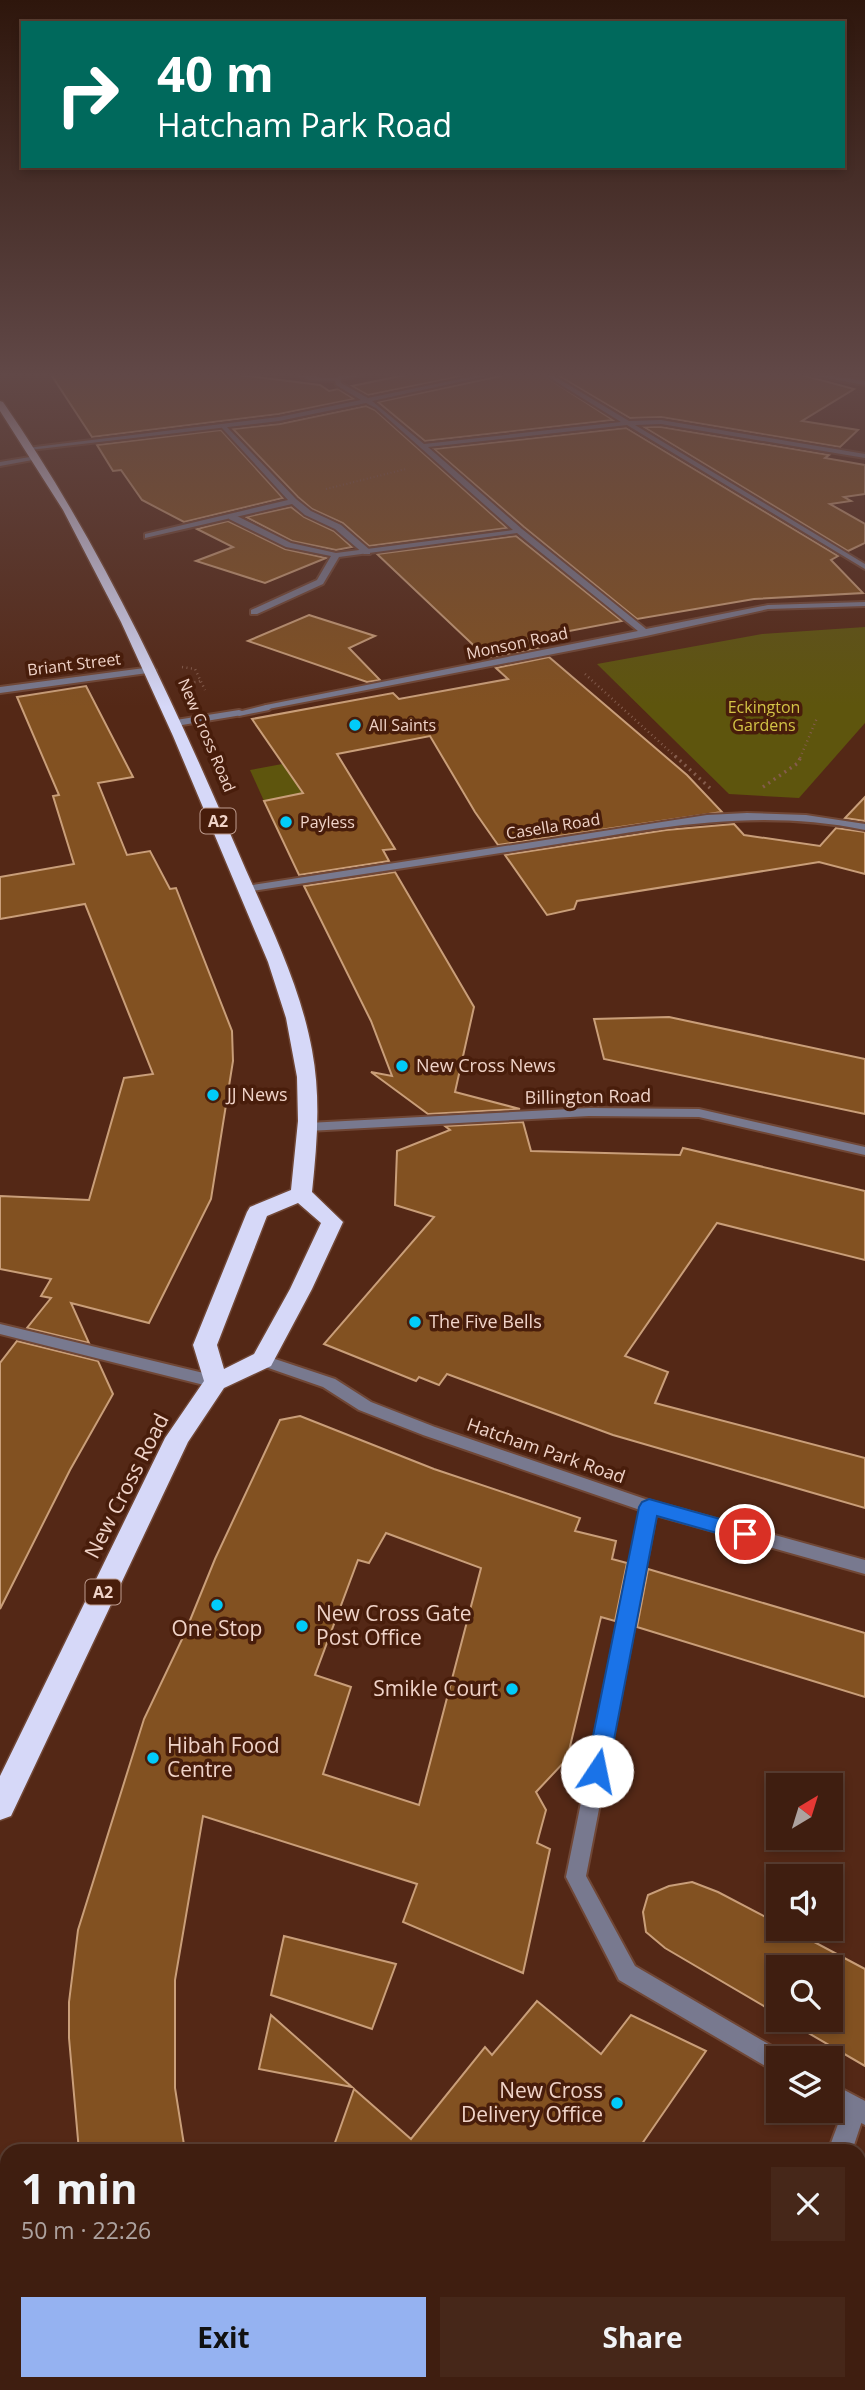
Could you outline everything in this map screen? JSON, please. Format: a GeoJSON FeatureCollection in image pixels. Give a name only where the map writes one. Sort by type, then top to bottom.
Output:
{"type":"FeatureCollection","features":[{"type":"Feature","properties":{"kind":"highway","name":"New Cross Road"},"geometry":{"type":"LineString","coordinates":[[52,485],[86,543],[152,670],[290,994],[307,1077],[308,1127],[301,1194]]}},
{"type":"Feature","properties":{"kind":"highway"},"geometry":{"type":"LineString","coordinates":[[301,1194],[332,1222],[301,1289],[263,1360],[216,1382],[205,1345],[258,1212],[301,1194]]}},
{"type":"Feature","properties":{"kind":"highway","name":"New Cross Road"},"geometry":{"type":"LineString","coordinates":[[0,1807],[177,1438],[216,1382]]}},
{"type":"Feature","properties":{"kind":"street"},"geometry":{"type":"LineString","coordinates":[[278,485],[308,513],[338,527],[367,552]]}},
{"type":"Feature","properties":{"kind":"street"},"geometry":{"type":"LineString","coordinates":[[468,485],[519,531],[646,633]]}},
{"type":"Feature","properties":{"kind":"street"},"geometry":{"type":"LineString","coordinates":[[730,485],[865,567]]}},
{"type":"Feature","properties":{"kind":"street"},"geometry":{"type":"LineString","coordinates":[[148,536],[232,517],[291,499]]}},
{"type":"Feature","properties":{"kind":"street"},"geometry":{"type":"LineString","coordinates":[[232,517],[289,545],[336,555],[519,531]]}},
{"type":"Feature","properties":{"kind":"street"},"geometry":{"type":"LineString","coordinates":[[254,612],[320,582],[336,555]]}},
{"type":"Feature","properties":{"kind":"street","name":"Monson Road"},"geometry":{"type":"LineString","coordinates":[[176,723],[266,708],[768,607],[865,604]]}},
{"type":"Feature","properties":{"kind":"street","name":"Briant Street"},"geometry":{"type":"LineString","coordinates":[[0,690],[152,670]]}},
{"type":"Feature","properties":{"kind":"street","name":"Casella Road"},"geometry":{"type":"LineString","coordinates":[[246,889],[706,818],[817,818],[865,827]]}},
{"type":"Feature","properties":{"kind":"street","name":"Billington Road"},"geometry":{"type":"LineString","coordinates":[[308,1127],[589,1112],[699,1113],[865,1152]]}},
{"type":"Feature","properties":{"kind":"street"},"geometry":{"type":"LineString","coordinates":[[0,1329],[216,1382]]}},
{"type":"Feature","properties":{"kind":"street","name":"Hatcham Park Road"},"geometry":{"type":"LineString","coordinates":[[263,1360],[329,1383],[365,1406],[429,1431],[649,1507],[865,1567]]}},
{"type":"Feature","properties":{"kind":"street"},"geometry":{"type":"LineString","coordinates":[[649,1507],[576,1877],[627,1973],[766,2055]]}},
{"type":"Feature","properties":{"kind":"street"},"geometry":{"type":"LineString","coordinates":[[843,2101],[860,2111],[844,2144]]}},
{"type":"Feature","properties":{"kind":"path"},"geometry":{"type":"LineString","coordinates":[[291,499],[347,485]]}},
{"type":"Feature","properties":{"kind":"path"},"geometry":{"type":"LineString","coordinates":[[560,649],[743,816]]}},
{"type":"Feature","properties":{"kind":"path","name":"New Cross Road"},"geometry":{"type":"LineString","coordinates":[[183,667],[195,669],[201,681],[191,682]]}},
{"type":"Feature","properties":{"kind":"path"},"geometry":{"type":"LineString","coordinates":[[727,802],[766,786],[798,763],[817,718]]}},
{"type":"Feature","properties":{"kind":"green space","name":"Eckington Gardens"},"geometry":{"type":"Polygon","coordinates":[[[865,627],[865,723],[799,798],[729,794],[597,664],[762,634],[865,627]]]}},
{"type":"Feature","properties":{"kind":"green space"},"geometry":{"type":"Polygon","coordinates":[[[309,759],[326,789],[264,801],[250,770],[309,759]]]}},
{"type":"Feature","properties":{"kind":"building"},"geometry":{"type":"Polygon","coordinates":[[[131,485],[271,485],[283,498],[184,522],[142,500],[131,485]]]}},
{"type":"Feature","properties":{"kind":"building"},"geometry":{"type":"Polygon","coordinates":[[[286,485],[458,485],[507,528],[369,546],[343,523],[312,509],[286,485]]]}},
{"type":"Feature","properties":{"kind":"building"},"geometry":{"type":"Polygon","coordinates":[[[475,485],[720,485],[838,556],[831,560],[863,593],[754,599],[637,619],[475,485]]]}},
{"type":"Feature","properties":{"kind":"building"},"geometry":{"type":"Polygon","coordinates":[[[739,485],[865,485],[865,494],[844,497],[851,501],[830,504],[865,524],[865,543],[848,551],[739,485]]]}},
{"type":"Feature","properties":{"kind":"building"},"geometry":{"type":"Polygon","coordinates":[[[291,507],[304,517],[334,531],[352,547],[336,550],[292,541],[246,517],[291,507]]]}},
{"type":"Feature","properties":{"kind":"building"},"geometry":{"type":"Polygon","coordinates":[[[228,521],[285,549],[326,558],[265,583],[196,561],[233,547],[197,529],[228,521]]]}},
{"type":"Feature","properties":{"kind":"building"},"geometry":{"type":"Polygon","coordinates":[[[516,536],[622,621],[527,639],[538,648],[487,658],[377,554],[516,536]]]}},
{"type":"Feature","properties":{"kind":"building"},"geometry":{"type":"Polygon","coordinates":[[[309,615],[375,636],[349,648],[380,680],[367,682],[248,641],[309,615]]]}},
{"type":"Feature","properties":{"kind":"building"},"geometry":{"type":"Polygon","coordinates":[[[549,657],[687,775],[722,812],[498,845],[430,736],[337,754],[395,849],[383,850],[389,861],[299,875],[264,801],[303,793],[252,719],[393,693],[399,699],[508,679],[496,668],[549,657]]]}},
{"type":"Feature","properties":{"kind":"building"},"geometry":{"type":"Polygon","coordinates":[[[86,686],[133,777],[98,783],[127,855],[150,851],[170,889],[176,888],[232,1031],[233,1061],[211,1199],[149,1323],[71,1303],[89,1343],[27,1328],[51,1298],[41,1296],[51,1279],[0,1269],[0,1196],[89,1200],[124,1078],[153,1074],[85,904],[0,919],[0,877],[74,864],[53,796],[59,795],[17,697],[86,686]]]}},
{"type":"Feature","properties":{"kind":"building"},"geometry":{"type":"Polygon","coordinates":[[[865,797],[865,821],[845,818],[865,797]]]}},
{"type":"Feature","properties":{"kind":"building"},"geometry":{"type":"Polygon","coordinates":[[[734,824],[744,835],[820,846],[836,828],[865,832],[865,874],[819,862],[577,901],[574,909],[547,915],[505,855],[666,830],[734,824]]]}},
{"type":"Feature","properties":{"kind":"building"},"geometry":{"type":"Polygon","coordinates":[[[395,872],[474,1007],[455,1092],[520,1109],[428,1114],[371,1072],[392,1076],[371,1021],[304,886],[395,872]]]}},
{"type":"Feature","properties":{"kind":"building"},"geometry":{"type":"Polygon","coordinates":[[[669,1017],[865,1059],[865,1114],[604,1059],[594,1019],[669,1017]]]}},
{"type":"Feature","properties":{"kind":"building"},"geometry":{"type":"Polygon","coordinates":[[[523,1122],[531,1151],[680,1155],[683,1148],[865,1191],[865,1260],[717,1223],[625,1356],[668,1372],[655,1403],[865,1458],[865,1508],[613,1435],[447,1374],[439,1385],[419,1377],[416,1381],[324,1344],[434,1217],[395,1205],[397,1151],[450,1130],[445,1126],[523,1122]]]}},
{"type":"Feature","properties":{"kind":"building"},"geometry":{"type":"Polygon","coordinates":[[[17,1341],[98,1361],[113,1394],[70,1470],[0,1609],[0,1363],[17,1341]]]}},
{"type":"Feature","properties":{"kind":"building"},"geometry":{"type":"Polygon","coordinates":[[[300,1416],[434,1469],[580,1518],[575,1531],[616,1541],[612,1559],[627,1563],[615,1621],[601,1617],[567,1759],[536,1792],[546,1810],[537,1843],[550,1849],[523,1973],[403,1922],[417,1884],[203,1816],[175,1980],[175,2088],[184,2144],[78,2144],[69,2038],[69,2002],[78,1930],[144,1719],[184,1635],[215,1559],[280,1420],[300,1416]],[[386,1533],[369,1563],[358,1560],[315,1675],[351,1687],[323,1774],[419,1805],[481,1568],[386,1533]]]}},
{"type":"Feature","properties":{"kind":"building"},"geometry":{"type":"Polygon","coordinates":[[[648,1569],[865,1633],[865,1697],[637,1627],[648,1569]]]}},
{"type":"Feature","properties":{"kind":"building"},"geometry":{"type":"Polygon","coordinates":[[[692,1882],[718,1892],[766,1917],[766,1941],[812,1941],[839,1955],[766,1955],[766,2007],[665,1948],[646,1932],[643,1912],[648,1895],[669,1886],[692,1882]]]}},
{"type":"Feature","properties":{"kind":"building"},"geometry":{"type":"Polygon","coordinates":[[[284,1936],[396,1964],[372,2029],[271,1995],[284,1936]]]}},
{"type":"Feature","properties":{"kind":"building"},"geometry":{"type":"Polygon","coordinates":[[[843,1957],[865,1969],[865,2066],[843,2053],[843,2046],[831,2046],[807,2032],[843,2032],[843,1957]]]}},
{"type":"Feature","properties":{"kind":"building"},"geometry":{"type":"Polygon","coordinates":[[[537,2001],[601,2054],[631,2015],[706,2051],[642,2144],[334,2144],[354,2089],[411,2139],[485,2047],[492,2055],[537,2001]]]}},
{"type":"Feature","properties":{"kind":"building"},"geometry":{"type":"Polygon","coordinates":[[[271,2015],[352,2087],[259,2069],[271,2015]]]}},
{"type":"Feature","properties":{"kind":"place","name":"All Saints"},"geometry":{"type":"Point","coordinates":[355,725]}},
{"type":"Feature","properties":{"kind":"place","name":"Payless"},"geometry":{"type":"Point","coordinates":[286,822]}},
{"type":"Feature","properties":{"kind":"place","name":"New Cross News"},"geometry":{"type":"Point","coordinates":[402,1066]}},
{"type":"Feature","properties":{"kind":"place","name":"JJ News"},"geometry":{"type":"Point","coordinates":[213,1095]}},
{"type":"Feature","properties":{"kind":"place","name":"The Five Bells"},"geometry":{"type":"Point","coordinates":[415,1322]}},
{"type":"Feature","properties":{"kind":"place","name":"One Stop"},"geometry":{"type":"Point","coordinates":[217,1605]}},
{"type":"Feature","properties":{"kind":"place","name":"New Cross Gate Post Office"},"geometry":{"type":"Point","coordinates":[302,1626]}},
{"type":"Feature","properties":{"kind":"place","name":"Smikle Court"},"geometry":{"type":"Point","coordinates":[512,1689]}},
{"type":"Feature","properties":{"kind":"place","name":"Hibah Food Centre"},"geometry":{"type":"Point","coordinates":[153,1758]}},
{"type":"Feature","properties":{"kind":"place","name":"New Cross Delivery Office"},"geometry":{"type":"Point","coordinates":[617,2103]}},
{"type":"Feature","properties":{"kind":"route"},"geometry":{"type":"LineString","coordinates":[[597,1771],[649,1507],[745,1534]]}}]}
